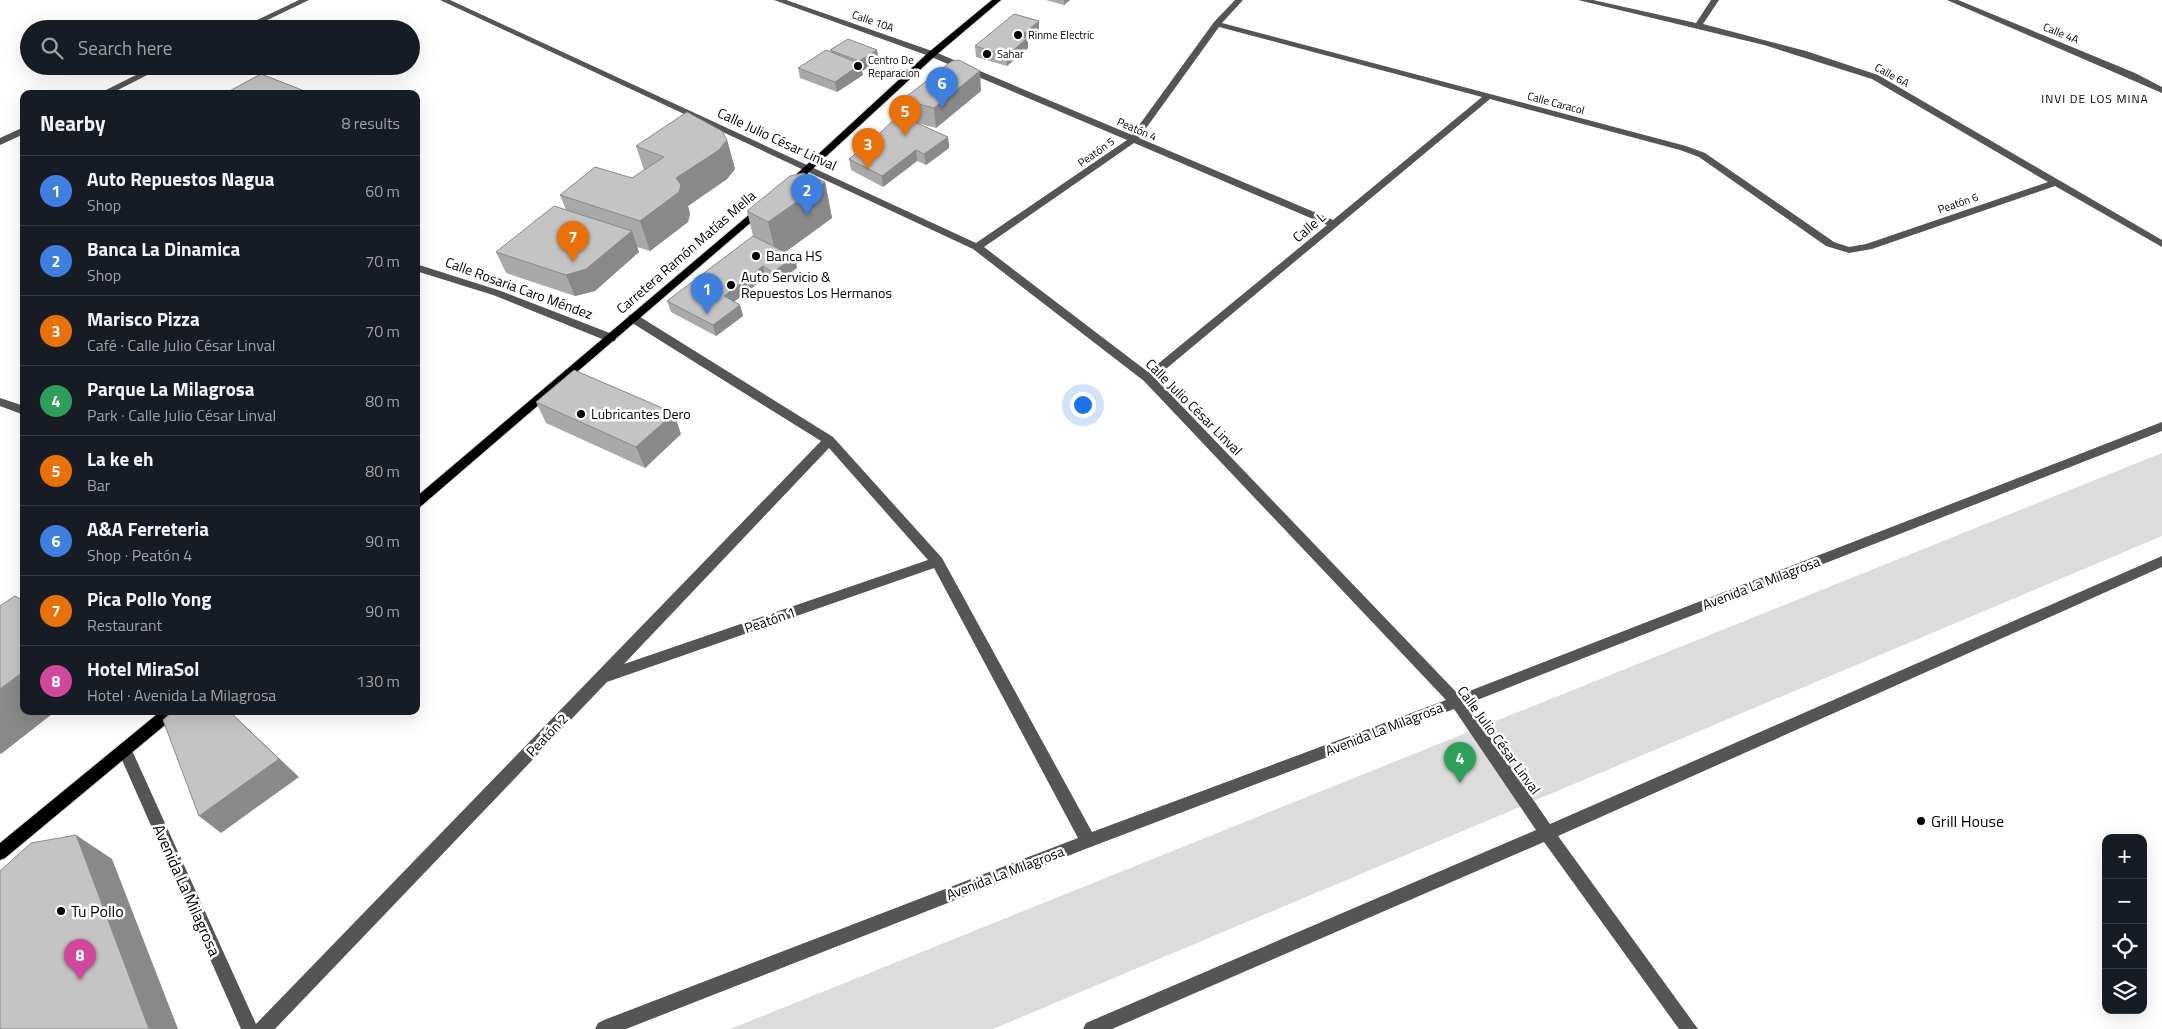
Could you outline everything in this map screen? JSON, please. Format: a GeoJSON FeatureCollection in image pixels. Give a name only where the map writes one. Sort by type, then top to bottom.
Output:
{"type":"FeatureCollection","features":[{"type":"Feature","properties":{"kind":"main road"},"geometry":{"type":"LineString","coordinates":[[785,189],[932,54],[996,0]]}},
{"type":"Feature","properties":{"kind":"main road","name":"Carretera Ramón Matías Mella"},"geometry":{"type":"LineString","coordinates":[[420,501],[770,202]]}},
{"type":"Feature","properties":{"kind":"main road"},"geometry":{"type":"LineString","coordinates":[[0,853],[167,715]]}},
{"type":"Feature","properties":{"kind":"street"},"geometry":{"type":"LineString","coordinates":[[262,20],[305,0]]}},
{"type":"Feature","properties":{"kind":"street","name":"Calle Julio César Linval"},"geometry":{"type":"LineString","coordinates":[[444,0],[977,248],[1148,378],[1457,702],[1547,834],[1689,1029]]}},
{"type":"Feature","properties":{"kind":"street","name":"Calle 10A"},"geometry":{"type":"LineString","coordinates":[[778,0],[932,54]]}},
{"type":"Feature","properties":{"kind":"street","name":"Peatón 5"},"geometry":{"type":"LineString","coordinates":[[977,248],[1134,140],[1216,24],[1239,0]]}},
{"type":"Feature","properties":{"kind":"street","name":"Calle 6A"},"geometry":{"type":"LineString","coordinates":[[1582,0],[1699,25],[1825,58],[1875,77],[2162,244]]}},
{"type":"Feature","properties":{"kind":"street"},"geometry":{"type":"LineString","coordinates":[[1699,25],[1715,0]]}},
{"type":"Feature","properties":{"kind":"street","name":"Calle 4A"},"geometry":{"type":"LineString","coordinates":[[1951,0],[2132,75],[2162,90]]}},
{"type":"Feature","properties":{"kind":"street","name":"Calle Caracol"},"geometry":{"type":"LineString","coordinates":[[1216,24],[1683,148],[1702,155],[1830,244],[1848,250],[1868,247]]}},
{"type":"Feature","properties":{"kind":"street","name":"Peatón 4"},"geometry":{"type":"LineString","coordinates":[[932,54],[1334,224]]}},
{"type":"Feature","properties":{"kind":"street"},"geometry":{"type":"LineString","coordinates":[[110,90],[142,75]]}},
{"type":"Feature","properties":{"kind":"street","name":"Calle L"},"geometry":{"type":"LineString","coordinates":[[1148,378],[1488,96]]}},
{"type":"Feature","properties":{"kind":"street"},"geometry":{"type":"LineString","coordinates":[[0,131],[20,137]]}},
{"type":"Feature","properties":{"kind":"street"},"geometry":{"type":"LineString","coordinates":[[0,142],[20,132]]}},
{"type":"Feature","properties":{"kind":"street","name":"Peatón 6"},"geometry":{"type":"LineString","coordinates":[[1868,247],[2057,182]]}},
{"type":"Feature","properties":{"kind":"street","name":"Calle Rosaria Caro Méndez"},"geometry":{"type":"LineString","coordinates":[[420,268],[497,293],[611,338]]}},
{"type":"Feature","properties":{"kind":"street"},"geometry":{"type":"LineString","coordinates":[[633,318],[829,440],[937,562],[1088,841]]}},
{"type":"Feature","properties":{"kind":"street"},"geometry":{"type":"LineString","coordinates":[[0,402],[20,410]]}},
{"type":"Feature","properties":{"kind":"street","name":"Avenida La Milagrosa"},"geometry":{"type":"LineString","coordinates":[[604,1029],[1088,841],[1457,702],[2162,426]]}},
{"type":"Feature","properties":{"kind":"street","name":"Peatón 2"},"geometry":{"type":"LineString","coordinates":[[263,1029],[603,678],[829,440]]}},
{"type":"Feature","properties":{"kind":"street"},"geometry":{"type":"LineString","coordinates":[[1092,1029],[1547,834],[2162,561]]}},
{"type":"Feature","properties":{"kind":"street","name":"Peatón 1"},"geometry":{"type":"LineString","coordinates":[[603,678],[937,562]]}},
{"type":"Feature","properties":{"kind":"street","name":"Avenida La Milagrosa"},"geometry":{"type":"LineString","coordinates":[[125,751],[250,1029]]}},
{"type":"Feature","properties":{"kind":"shaded area"},"geometry":{"type":"Polygon","coordinates":[[[2162,453],[2162,536],[993,1029],[730,1029],[2162,453]]]}},
{"type":"Feature","properties":{"kind":"building"},"geometry":{"type":"Polygon","coordinates":[[[1014,14],[1039,21],[1021,36],[1027,38],[1007,56],[975,46],[1014,14]]]}},
{"type":"Feature","properties":{"kind":"building"},"geometry":{"type":"Polygon","coordinates":[[[848,39],[877,50],[859,61],[830,50],[848,39]]]}},
{"type":"Feature","properties":{"kind":"building"},"geometry":{"type":"Polygon","coordinates":[[[826,50],[861,64],[835,82],[798,68],[826,50]]]}},
{"type":"Feature","properties":{"kind":"building"},"geometry":{"type":"Polygon","coordinates":[[[959,60],[980,71],[934,108],[902,100],[952,61],[959,60]]]}},
{"type":"Feature","properties":{"kind":"building"},"geometry":{"type":"Polygon","coordinates":[[[259,75],[264,75],[302,90],[231,90],[259,75]]]}},
{"type":"Feature","properties":{"kind":"building"},"geometry":{"type":"Polygon","coordinates":[[[687,112],[722,131],[727,140],[719,150],[676,178],[681,185],[679,192],[640,221],[560,195],[595,167],[632,178],[664,157],[636,146],[687,112]]]}},
{"type":"Feature","properties":{"kind":"building"},"geometry":{"type":"Polygon","coordinates":[[[899,115],[948,137],[924,154],[916,150],[882,176],[849,159],[879,134],[899,115]]]}},
{"type":"Feature","properties":{"kind":"building"},"geometry":{"type":"Polygon","coordinates":[[[803,173],[825,182],[768,222],[747,211],[790,176],[803,173]]]}},
{"type":"Feature","properties":{"kind":"building"},"geometry":{"type":"Polygon","coordinates":[[[554,206],[632,231],[586,269],[566,275],[496,252],[554,206]]]}},
{"type":"Feature","properties":{"kind":"building"},"geometry":{"type":"Polygon","coordinates":[[[753,236],[795,257],[773,272],[763,266],[724,296],[740,305],[713,325],[667,301],[753,236]]]}},
{"type":"Feature","properties":{"kind":"building"},"geometry":{"type":"Polygon","coordinates":[[[574,370],[674,413],[636,447],[536,402],[574,370]]]}},
{"type":"Feature","properties":{"kind":"building"},"geometry":{"type":"Polygon","coordinates":[[[15,596],[20,599],[20,674],[0,689],[0,606],[15,596]]]}},
{"type":"Feature","properties":{"kind":"building"},"geometry":{"type":"Polygon","coordinates":[[[169,715],[233,715],[279,759],[199,816],[163,720],[169,715]]]}},
{"type":"Feature","properties":{"kind":"building"},"geometry":{"type":"Polygon","coordinates":[[[76,835],[149,1029],[0,1029],[0,871],[31,843],[76,835]]]}},
{"type":"Feature","properties":{"kind":"place","name":"Rinme Electric"},"geometry":{"type":"Point","coordinates":[1018,35]}},
{"type":"Feature","properties":{"kind":"place","name":"Sahar"},"geometry":{"type":"Point","coordinates":[987,54]}},
{"type":"Feature","properties":{"kind":"place","name":"Centro De Reparacion"},"geometry":{"type":"Point","coordinates":[858,66]}},
{"type":"Feature","properties":{"kind":"place","name":"A&A Ferreteria"},"geometry":{"type":"Point","coordinates":[942,108]}},
{"type":"Feature","properties":{"kind":"place","name":"La ke eh"},"geometry":{"type":"Point","coordinates":[905,136]}},
{"type":"Feature","properties":{"kind":"place","name":"Marisco Pizza"},"geometry":{"type":"Point","coordinates":[868,169]}},
{"type":"Feature","properties":{"kind":"place","name":"Banca La Dinamica"},"geometry":{"type":"Point","coordinates":[807,215]}},
{"type":"Feature","properties":{"kind":"place","name":"Banca HS"},"geometry":{"type":"Point","coordinates":[756,256]}},
{"type":"Feature","properties":{"kind":"place","name":"Pica Pollo Yong"},"geometry":{"type":"Point","coordinates":[573,262]}},
{"type":"Feature","properties":{"kind":"place","name":"Auto Servicio & Repuestos Los Hermanos"},"geometry":{"type":"Point","coordinates":[731,285]}},
{"type":"Feature","properties":{"kind":"place","name":"Auto Repuestos Nagua"},"geometry":{"type":"Point","coordinates":[707,314]}},
{"type":"Feature","properties":{"kind":"place","name":"Lubricantes Dero"},"geometry":{"type":"Point","coordinates":[581,414]}},
{"type":"Feature","properties":{"kind":"place","name":"Parque La Milagrosa"},"geometry":{"type":"Point","coordinates":[1460,783]}},
{"type":"Feature","properties":{"kind":"place","name":"Grill House"},"geometry":{"type":"Point","coordinates":[1921,821]}},
{"type":"Feature","properties":{"kind":"place","name":"Tu Pollo"},"geometry":{"type":"Point","coordinates":[61,911]}},
{"type":"Feature","properties":{"kind":"place","name":"Hotel MiraSol"},"geometry":{"type":"Point","coordinates":[80,980]}},
{"type":"Feature","properties":{"kind":"district","name":"INVI DE LOS MINA"},"geometry":{"type":"Point","coordinates":[2095,99]}}]}
